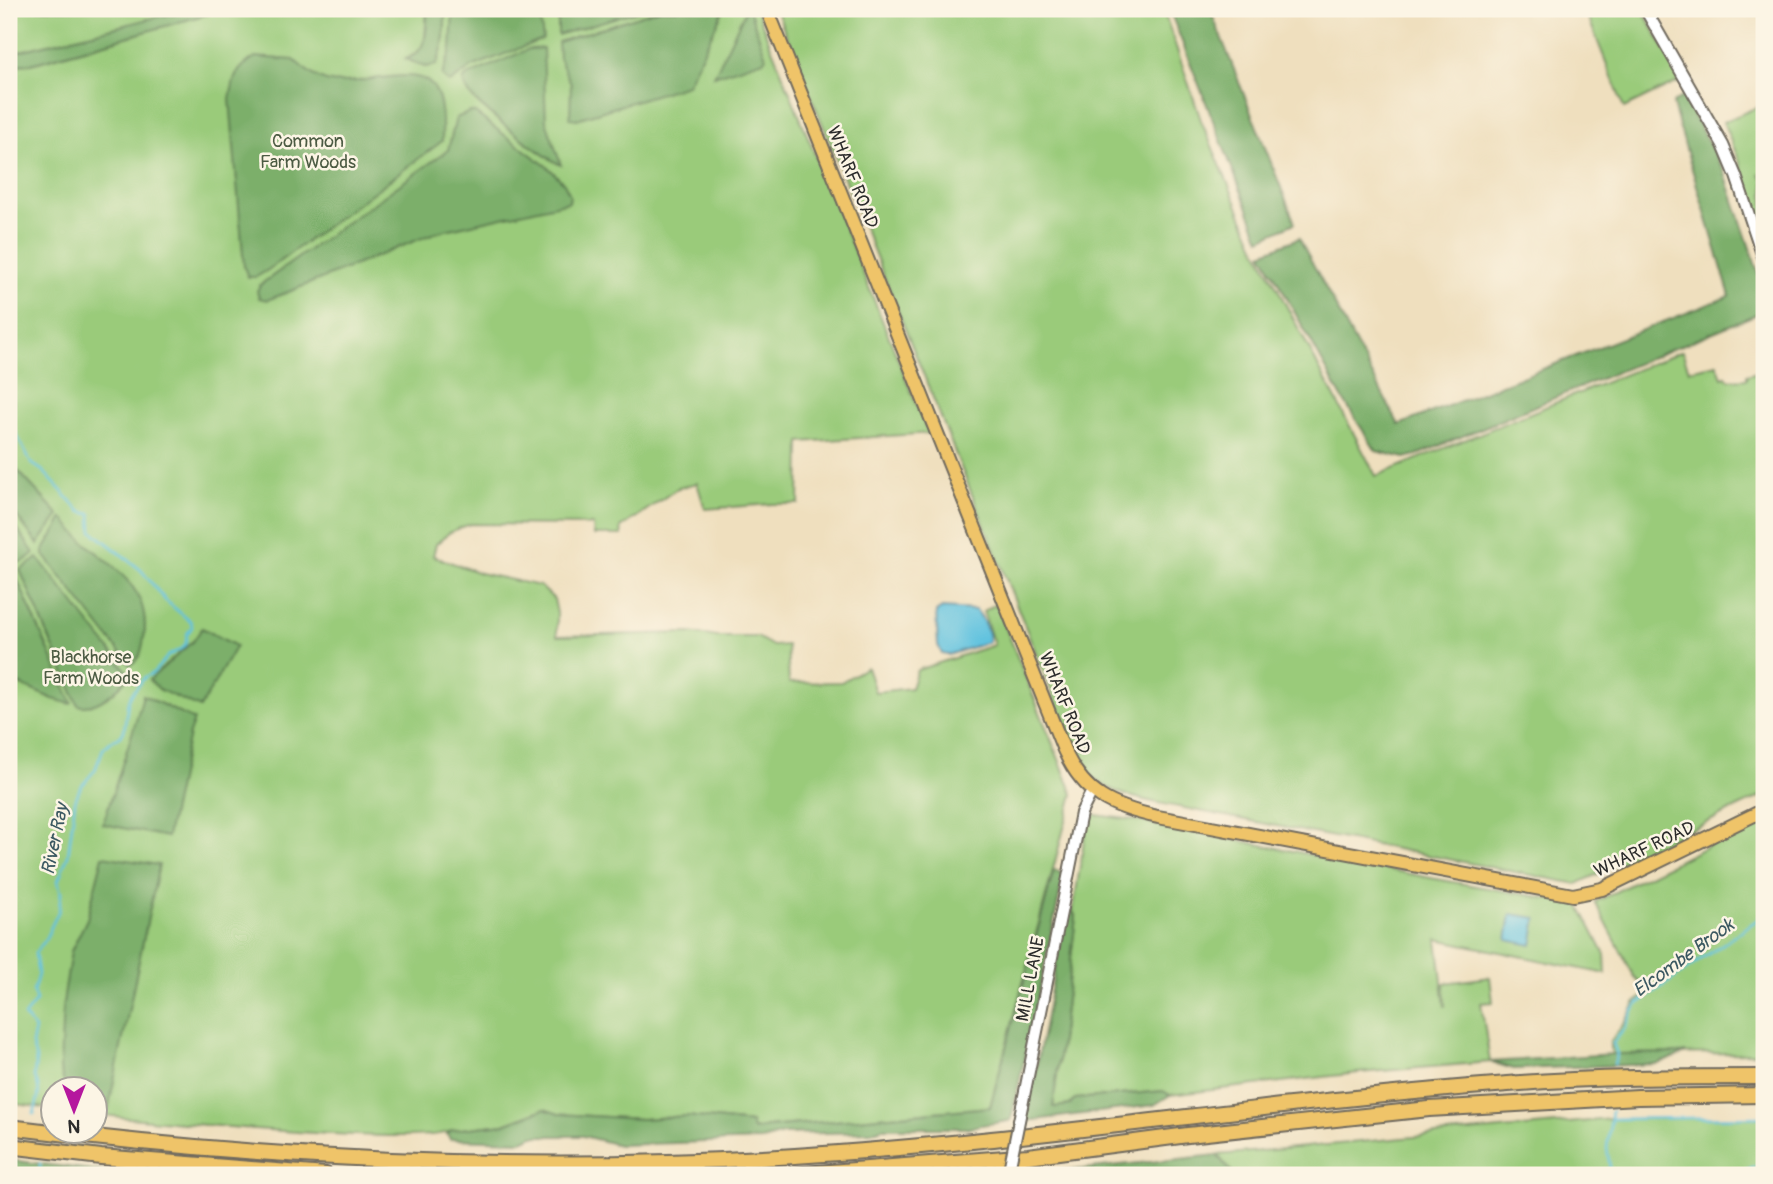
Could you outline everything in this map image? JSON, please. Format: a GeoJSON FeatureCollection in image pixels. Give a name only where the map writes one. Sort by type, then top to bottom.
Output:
{"type":"FeatureCollection","features":[{"type":"Feature","properties":{"kind":"highway"},"geometry":{"type":"LineString","coordinates":[[9,1128],[117,1140],[356,1159],[647,1163],[920,1147],[1332,1100],[1514,1083],[1764,1077]]}},
{"type":"Feature","properties":{"kind":"highway"},"geometry":{"type":"LineString","coordinates":[[792,1175],[1028,1156],[1188,1135],[1429,1109],[1610,1098],[1764,1095]]}},
{"type":"Feature","properties":{"kind":"highway"},"geometry":{"type":"LineString","coordinates":[[9,1146],[101,1157],[326,1175]]}},
{"type":"Feature","properties":{"kind":"main road","name":"WHARF ROAD"},"geometry":{"type":"LineString","coordinates":[[767,9],[1064,750],[1075,772],[1092,791],[1123,808],[1158,817],[1573,895],[1602,889],[1764,810]]}},
{"type":"Feature","properties":{"kind":"street"},"geometry":{"type":"LineString","coordinates":[[1645,9],[1723,145],[1764,260]]}},
{"type":"Feature","properties":{"kind":"street","name":"MILL LANE"},"geometry":{"type":"LineString","coordinates":[[1008,1175],[1081,813],[1092,791]]}},
{"type":"Feature","properties":{"kind":"green space"},"geometry":{"type":"Polygon","coordinates":[[[9,9],[189,9],[9,55],[9,9]]]}},
{"type":"Feature","properties":{"kind":"green space"},"geometry":{"type":"Polygon","coordinates":[[[189,9],[209,10],[208,14],[31,64],[9,65],[9,55],[16,52],[189,9]]]}},
{"type":"Feature","properties":{"kind":"green space"},"geometry":{"type":"Polygon","coordinates":[[[209,9],[427,9],[422,49],[407,59],[425,67],[445,29],[445,9],[756,9],[925,426],[933,433],[800,442],[799,504],[705,509],[697,483],[678,488],[621,528],[622,535],[594,535],[593,525],[470,524],[450,532],[436,544],[433,556],[480,573],[540,586],[554,599],[557,636],[690,633],[718,637],[757,637],[773,646],[787,645],[789,683],[841,682],[867,667],[875,692],[911,688],[917,670],[994,645],[983,611],[996,604],[1073,794],[990,1107],[753,1130],[751,1123],[687,1116],[642,1119],[559,1114],[544,1109],[504,1124],[432,1135],[394,1136],[282,1131],[108,1115],[108,1076],[38,1076],[38,1107],[9,1103],[9,409],[13,403],[9,383],[9,65],[32,64],[207,14],[209,9]]]}},
{"type":"Feature","properties":{"kind":"green space"},"geometry":{"type":"Polygon","coordinates":[[[427,9],[445,9],[445,23],[443,44],[436,65],[425,67],[406,59],[419,51],[425,39],[427,9]]]}},
{"type":"Feature","properties":{"kind":"green space"},"geometry":{"type":"Polygon","coordinates":[[[453,9],[539,9],[543,39],[472,67],[450,83],[442,76],[451,50],[453,9]]]}},
{"type":"Feature","properties":{"kind":"green space"},"geometry":{"type":"Polygon","coordinates":[[[567,9],[644,9],[558,35],[558,20],[567,9]]]}},
{"type":"Feature","properties":{"kind":"green space"},"geometry":{"type":"Polygon","coordinates":[[[660,9],[724,9],[687,85],[577,119],[570,118],[571,84],[559,58],[558,42],[660,9]]]}},
{"type":"Feature","properties":{"kind":"green space"},"geometry":{"type":"Polygon","coordinates":[[[746,9],[749,9],[766,57],[764,60],[714,76],[746,9]]]}},
{"type":"Feature","properties":{"kind":"green space"},"geometry":{"type":"Polygon","coordinates":[[[776,9],[1163,9],[1202,123],[1254,244],[1376,476],[1682,351],[1689,370],[1717,364],[1722,377],[1726,376],[1729,380],[1747,379],[1747,375],[1764,370],[1764,795],[1577,884],[1152,802],[1124,794],[1099,782],[1080,762],[776,9]]]}},
{"type":"Feature","properties":{"kind":"green space"},"geometry":{"type":"Polygon","coordinates":[[[1169,9],[1210,9],[1295,223],[1260,239],[1169,9]]]}},
{"type":"Feature","properties":{"kind":"green space"},"geometry":{"type":"Polygon","coordinates":[[[1585,9],[1642,9],[1680,81],[1624,108],[1585,9]]]}},
{"type":"Feature","properties":{"kind":"green space"},"geometry":{"type":"Polygon","coordinates":[[[543,48],[546,121],[561,165],[487,111],[470,95],[463,80],[529,49],[543,48]]]}},
{"type":"Feature","properties":{"kind":"green space","name":"Common Farm Woods"},"geometry":{"type":"Polygon","coordinates":[[[255,57],[294,60],[316,77],[334,83],[398,76],[413,76],[424,80],[433,87],[439,98],[442,141],[268,270],[256,277],[248,277],[244,267],[230,99],[236,74],[255,57]]]}},
{"type":"Feature","properties":{"kind":"green space"},"geometry":{"type":"Polygon","coordinates":[[[1683,96],[1724,171],[1764,290],[1764,311],[1417,455],[1405,458],[1376,451],[1341,396],[1262,253],[1299,238],[1399,425],[1730,296],[1675,112],[1673,103],[1683,96]]]}},
{"type":"Feature","properties":{"kind":"green space"},"geometry":{"type":"Polygon","coordinates":[[[1764,104],[1764,172],[1760,174],[1764,179],[1764,239],[1739,160],[1723,122],[1764,104]]]}},
{"type":"Feature","properties":{"kind":"green space","name":"Common Farm Woods"},"geometry":{"type":"Polygon","coordinates":[[[470,112],[549,168],[564,183],[570,195],[569,202],[437,232],[286,293],[267,300],[259,298],[257,291],[260,285],[448,150],[456,118],[470,112]]]}},
{"type":"Feature","properties":{"kind":"green space"},"geometry":{"type":"Polygon","coordinates":[[[9,461],[59,515],[38,544],[9,506],[9,461]]]}},
{"type":"Feature","properties":{"kind":"green space"},"geometry":{"type":"Polygon","coordinates":[[[9,517],[34,553],[24,561],[16,563],[9,545],[9,517]]]}},
{"type":"Feature","properties":{"kind":"green space","name":"Blackhorse Farm Woods"},"geometry":{"type":"Polygon","coordinates":[[[63,518],[82,540],[122,574],[138,596],[145,622],[144,638],[139,657],[130,665],[44,555],[44,550],[63,518]]]}},
{"type":"Feature","properties":{"kind":"green space","name":"Blackhorse Farm Woods"},"geometry":{"type":"Polygon","coordinates":[[[38,558],[129,674],[114,692],[92,705],[78,705],[20,570],[38,558]]]}},
{"type":"Feature","properties":{"kind":"green space","name":"Blackhorse Farm Woods"},"geometry":{"type":"Polygon","coordinates":[[[14,572],[71,704],[9,680],[9,574],[14,572]]]}},
{"type":"Feature","properties":{"kind":"green space"},"geometry":{"type":"Polygon","coordinates":[[[202,628],[236,646],[200,708],[160,690],[149,680],[194,640],[202,628]]]}},
{"type":"Feature","properties":{"kind":"green space"},"geometry":{"type":"Polygon","coordinates":[[[143,695],[194,720],[167,837],[103,824],[143,695]]]}},
{"type":"Feature","properties":{"kind":"green space"},"geometry":{"type":"Polygon","coordinates":[[[1088,814],[1134,820],[1579,904],[1605,955],[1606,974],[1437,939],[1445,1007],[1444,983],[1490,977],[1493,1002],[1481,1003],[1490,1062],[1358,1073],[1170,1095],[1163,1091],[1075,1099],[1070,1105],[1053,1108],[1076,917],[1073,911],[1088,814]]]}},
{"type":"Feature","properties":{"kind":"green space"},"geometry":{"type":"Polygon","coordinates":[[[1764,818],[1764,1053],[1613,1054],[1610,1042],[1636,1002],[1649,992],[1635,978],[1595,902],[1764,818]]]}},
{"type":"Feature","properties":{"kind":"green space"},"geometry":{"type":"Polygon","coordinates":[[[103,856],[159,865],[108,1110],[108,1076],[62,1076],[60,1069],[63,1003],[71,951],[87,919],[103,856]]]}},
{"type":"Feature","properties":{"kind":"green space"},"geometry":{"type":"Polygon","coordinates":[[[1054,870],[1064,874],[1011,1120],[970,1128],[882,1128],[870,1132],[783,1134],[762,1140],[619,1145],[583,1136],[533,1136],[522,1141],[450,1139],[447,1134],[452,1130],[504,1124],[544,1109],[559,1114],[642,1119],[687,1116],[751,1123],[753,1130],[990,1107],[1054,870]]]}},
{"type":"Feature","properties":{"kind":"green space"},"geometry":{"type":"Polygon","coordinates":[[[1067,906],[1076,917],[1053,1107],[1070,1105],[1075,1099],[1163,1091],[1170,1095],[1154,1105],[1026,1121],[1067,906]]]}},
{"type":"Feature","properties":{"kind":"green space"},"geometry":{"type":"Polygon","coordinates":[[[1686,1053],[1658,1064],[1514,1069],[1490,1062],[1613,1054],[1686,1053]]]}},
{"type":"Feature","properties":{"kind":"green space"},"geometry":{"type":"Polygon","coordinates":[[[1764,1117],[1764,1175],[1234,1175],[1217,1155],[1611,1119],[1764,1117]]]}},
{"type":"Feature","properties":{"kind":"green space"},"geometry":{"type":"Polygon","coordinates":[[[1217,1155],[1234,1175],[1025,1175],[1217,1155]]]}},
{"type":"Feature","properties":{"kind":"green space"},"geometry":{"type":"Polygon","coordinates":[[[9,1160],[134,1175],[9,1175],[9,1160]]]}},
{"type":"Feature","properties":{"kind":"water"},"geometry":{"type":"Polygon","coordinates":[[[942,608],[976,610],[985,625],[989,642],[948,655],[942,654],[938,645],[936,612],[942,608]]]}},
{"type":"Feature","properties":{"kind":"water"},"geometry":{"type":"Polygon","coordinates":[[[1511,914],[1537,918],[1532,945],[1507,940],[1511,914]]]}},
{"type":"Feature","properties":{"kind":"waterway","name":"River Ray"},"geometry":{"type":"LineString","coordinates":[[9,394],[9,401]]}},
{"type":"Feature","properties":{"kind":"waterway","name":"River Ray"},"geometry":{"type":"LineString","coordinates":[[9,420],[31,463],[43,471],[81,512],[91,514],[92,531],[141,570],[165,600],[191,622],[192,627],[184,647],[168,656],[133,692],[128,701],[124,731],[103,749],[95,770],[80,788],[75,801],[68,856],[58,881],[61,893],[59,910],[44,942],[35,953],[38,974],[33,992],[36,1001],[24,1016],[35,1029],[32,1045],[36,1059],[34,1076],[39,1090],[34,1114]]}},
{"type":"Feature","properties":{"kind":"waterway","name":"Elcombe Brook"},"geometry":{"type":"LineString","coordinates":[[1614,1064],[1617,1054],[1613,1043],[1626,1027],[1639,1003],[1764,915]]}},
{"type":"Feature","properties":{"kind":"waterway","name":"Elcombe Brook"},"geometry":{"type":"LineString","coordinates":[[1605,1175],[1610,1167],[1607,1148],[1612,1111]]}},
{"type":"Feature","properties":{"kind":"waterway"},"geometry":{"type":"LineString","coordinates":[[1611,1119],[1764,1117]]}},
{"type":"Feature","properties":{"kind":"waterway","name":"River Ray"},"geometry":{"type":"LineString","coordinates":[[40,1163],[40,1175]]}},
{"type":"Feature","properties":{"kind":"waterway"},"geometry":{"type":"LineString","coordinates":[[1733,1175],[1764,1164]]}},
{"type":"Feature","properties":{"kind":"waterway","name":"Elcombe Brook"},"geometry":{"type":"LineString","coordinates":[[1580,1175],[1593,1175]]}}]}
